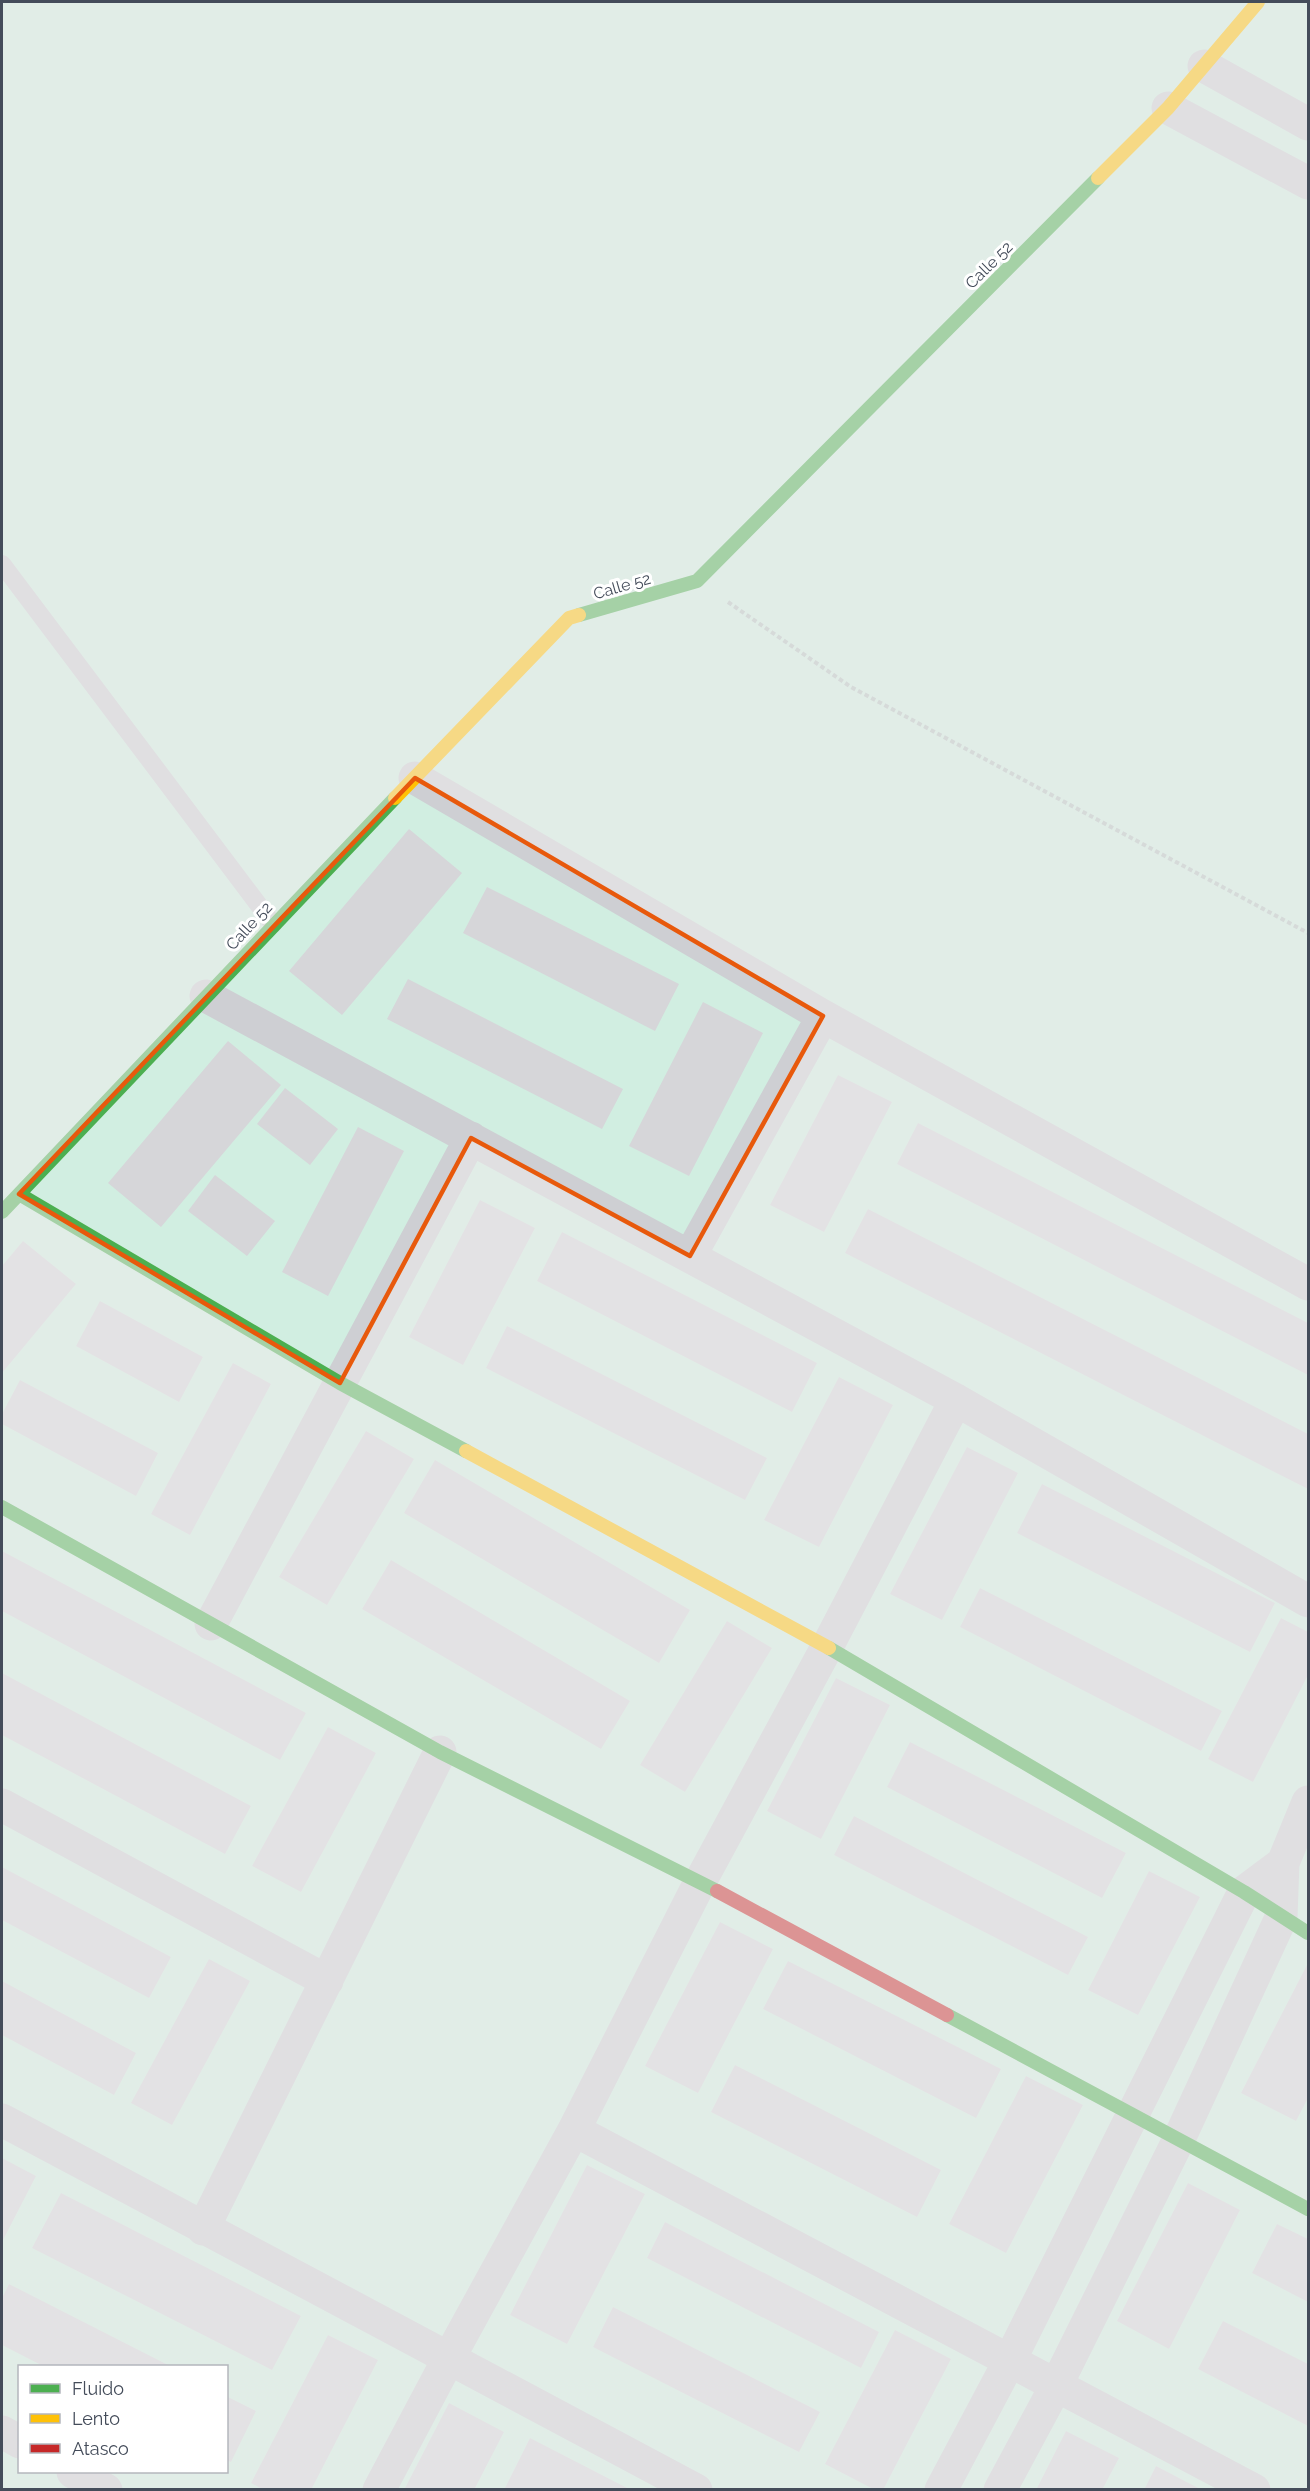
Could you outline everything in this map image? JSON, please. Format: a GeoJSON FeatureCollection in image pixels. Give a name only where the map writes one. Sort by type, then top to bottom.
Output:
{"type":"FeatureCollection","features":[{"type":"Feature","properties":{"kind":"street","name":"Calle 52"},"geometry":{"type":"LineString","coordinates":[[2,1212],[273,924],[569,618],[697,581],[1168,108],[1258,2]]}},
{"type":"Feature","properties":{"kind":"street"},"geometry":{"type":"LineString","coordinates":[[1204,66],[1308,123]]}},
{"type":"Feature","properties":{"kind":"street"},"geometry":{"type":"LineString","coordinates":[[1168,108],[1308,183]]}},
{"type":"Feature","properties":{"kind":"street"},"geometry":{"type":"LineString","coordinates":[[415,778],[823,1016],[1308,1284]]}},
{"type":"Feature","properties":{"kind":"street"},"geometry":{"type":"LineString","coordinates":[[206,996],[956,1400],[1308,1601]]}},
{"type":"Feature","properties":{"kind":"street"},"geometry":{"type":"LineString","coordinates":[[690,1256],[823,1016]]}},
{"type":"Feature","properties":{"kind":"street"},"geometry":{"type":"LineString","coordinates":[[211,1624],[471,1138]]}},
{"type":"Feature","properties":{"kind":"street"},"geometry":{"type":"LineString","coordinates":[[19,1194],[340,1383],[827,1647],[1244,1892],[1295,1926]]}},
{"type":"Feature","properties":{"kind":"street"},"geometry":{"type":"LineString","coordinates":[[380,2490],[448,2358],[574,2130],[700,1882],[827,1647],[956,1400]]}},
{"type":"Feature","properties":{"kind":"street"},"geometry":{"type":"LineString","coordinates":[[2,1507],[440,1752],[700,1882],[1308,2209]]}},
{"type":"Feature","properties":{"kind":"street"},"geometry":{"type":"LineString","coordinates":[[203,2229],[440,1752]]}},
{"type":"Feature","properties":{"kind":"street"},"geometry":{"type":"LineString","coordinates":[[940,2490],[1010,2360],[1244,1892],[1283,1863],[1308,1802]]}},
{"type":"Feature","properties":{"kind":"street"},"geometry":{"type":"LineString","coordinates":[[2,1804],[327,1981]]}},
{"type":"Feature","properties":{"kind":"street"},"geometry":{"type":"LineString","coordinates":[[1000,2490],[1057,2384],[1179,2139],[1295,1926],[1283,1863]]}},
{"type":"Feature","properties":{"kind":"street"},"geometry":{"type":"LineString","coordinates":[[2,2120],[696,2490]]}},
{"type":"Feature","properties":{"kind":"street"},"geometry":{"type":"LineString","coordinates":[[574,2130],[1254,2490]]}},
{"type":"Feature","properties":{"kind":"street"},"geometry":{"type":"LineString","coordinates":[[2,2432],[18,2441]]}},
{"type":"Feature","properties":{"kind":"street"},"geometry":{"type":"LineString","coordinates":[[76,2473],[106,2490]]}},
{"type":"Feature","properties":{"kind":"lane"},"geometry":{"type":"LineString","coordinates":[[2,564],[273,924]]}},
{"type":"Feature","properties":{"kind":"path"},"geometry":{"type":"LineString","coordinates":[[697,581],[851,687],[1308,933]]}},
{"type":"Feature","properties":{"kind":"highlighted area"},"geometry":{"type":"Polygon","coordinates":[[[415,778],[823,1016],[690,1256],[471,1138],[340,1383],[19,1194],[415,778]]]}},
{"type":"Feature","properties":{"kind":"green space"},"geometry":{"type":"Polygon","coordinates":[[[2,2],[1308,2],[1308,2489],[2,2490],[2,2]]]}},
{"type":"Feature","properties":{"kind":"building"},"geometry":{"type":"Polygon","coordinates":[[[409,829],[462,873],[342,1015],[289,971],[409,829]]]}},
{"type":"Feature","properties":{"kind":"building"},"geometry":{"type":"Polygon","coordinates":[[[487,887],[679,984],[655,1031],[463,933],[487,887]]]}},
{"type":"Feature","properties":{"kind":"building"},"geometry":{"type":"Polygon","coordinates":[[[408,979],[623,1089],[602,1129],[387,1019],[408,979]]]}},
{"type":"Feature","properties":{"kind":"building"},"geometry":{"type":"Polygon","coordinates":[[[703,1002],[763,1033],[689,1176],[629,1146],[703,1002]]]}},
{"type":"Feature","properties":{"kind":"building"},"geometry":{"type":"Polygon","coordinates":[[[228,1041],[281,1085],[161,1227],[108,1183],[228,1041]]]}},
{"type":"Feature","properties":{"kind":"building"},"geometry":{"type":"Polygon","coordinates":[[[838,1075],[892,1102],[824,1232],[770,1205],[838,1075]]]}},
{"type":"Feature","properties":{"kind":"building"},"geometry":{"type":"Polygon","coordinates":[[[285,1088],[338,1129],[310,1165],[257,1124],[285,1088]]]}},
{"type":"Feature","properties":{"kind":"building"},"geometry":{"type":"Polygon","coordinates":[[[918,1123],[1308,1323],[1308,1375],[897,1164],[918,1123]]]}},
{"type":"Feature","properties":{"kind":"building"},"geometry":{"type":"Polygon","coordinates":[[[358,1127],[404,1151],[328,1296],[282,1272],[358,1127]]]}},
{"type":"Feature","properties":{"kind":"building"},"geometry":{"type":"Polygon","coordinates":[[[215,1175],[275,1221],[247,1256],[188,1211],[215,1175]]]}},
{"type":"Feature","properties":{"kind":"building"},"geometry":{"type":"Polygon","coordinates":[[[480,1200],[535,1228],[463,1365],[409,1337],[480,1200]]]}},
{"type":"Feature","properties":{"kind":"building"},"geometry":{"type":"Polygon","coordinates":[[[868,1209],[1308,1434],[1308,1489],[845,1253],[868,1209]]]}},
{"type":"Feature","properties":{"kind":"building"},"geometry":{"type":"Polygon","coordinates":[[[562,1232],[817,1363],[792,1412],[537,1281],[562,1232]]]}},
{"type":"Feature","properties":{"kind":"building"},"geometry":{"type":"Polygon","coordinates":[[[23,1241],[76,1284],[2,1373],[2,1266],[23,1241]]]}},
{"type":"Feature","properties":{"kind":"building"},"geometry":{"type":"Polygon","coordinates":[[[100,1301],[203,1357],[179,1402],[76,1346],[100,1301]]]}},
{"type":"Feature","properties":{"kind":"building"},"geometry":{"type":"Polygon","coordinates":[[[507,1326],[767,1458],[745,1500],[486,1368],[507,1326]]]}},
{"type":"Feature","properties":{"kind":"building"},"geometry":{"type":"Polygon","coordinates":[[[233,1363],[271,1384],[190,1535],[151,1514],[233,1363]]]}},
{"type":"Feature","properties":{"kind":"building"},"geometry":{"type":"Polygon","coordinates":[[[839,1377],[893,1405],[819,1547],[764,1520],[839,1377]]]}},
{"type":"Feature","properties":{"kind":"building"},"geometry":{"type":"Polygon","coordinates":[[[20,1380],[158,1453],[136,1496],[2,1424],[2,1414],[20,1380]]]}},
{"type":"Feature","properties":{"kind":"building"},"geometry":{"type":"Polygon","coordinates":[[[366,1431],[414,1459],[327,1605],[279,1577],[366,1431]]]}},
{"type":"Feature","properties":{"kind":"building"},"geometry":{"type":"Polygon","coordinates":[[[967,1447],[1018,1473],[942,1620],[890,1594],[967,1447]]]}},
{"type":"Feature","properties":{"kind":"building"},"geometry":{"type":"Polygon","coordinates":[[[435,1460],[690,1610],[659,1663],[404,1513],[435,1460]]]}},
{"type":"Feature","properties":{"kind":"building"},"geometry":{"type":"Polygon","coordinates":[[[1042,1484],[1275,1603],[1250,1652],[1017,1533],[1042,1484]]]}},
{"type":"Feature","properties":{"kind":"building"},"geometry":{"type":"Polygon","coordinates":[[[2,1551],[306,1713],[280,1760],[2,1611],[2,1551]]]}},
{"type":"Feature","properties":{"kind":"building"},"geometry":{"type":"Polygon","coordinates":[[[391,1560],[630,1701],[601,1749],[362,1609],[391,1560]]]}},
{"type":"Feature","properties":{"kind":"building"},"geometry":{"type":"Polygon","coordinates":[[[980,1588],[1222,1711],[1201,1751],[960,1627],[980,1588]]]}},
{"type":"Feature","properties":{"kind":"building"},"geometry":{"type":"Polygon","coordinates":[[[1281,1618],[1308,1632],[1308,1675],[1253,1782],[1208,1759],[1281,1618]]]}},
{"type":"Feature","properties":{"kind":"building"},"geometry":{"type":"Polygon","coordinates":[[[727,1621],[772,1648],[685,1792],[640,1765],[727,1621]]]}},
{"type":"Feature","properties":{"kind":"building"},"geometry":{"type":"Polygon","coordinates":[[[2,1673],[251,1806],[225,1854],[2,1735],[2,1673]]]}},
{"type":"Feature","properties":{"kind":"building"},"geometry":{"type":"Polygon","coordinates":[[[836,1678],[890,1705],[821,1839],[767,1811],[836,1678]]]}},
{"type":"Feature","properties":{"kind":"building"},"geometry":{"type":"Polygon","coordinates":[[[328,1727],[376,1753],[301,1892],[252,1866],[328,1727]]]}},
{"type":"Feature","properties":{"kind":"building"},"geometry":{"type":"Polygon","coordinates":[[[910,1742],[1126,1853],[1102,1898],[887,1787],[910,1742]]]}},
{"type":"Feature","properties":{"kind":"building"},"geometry":{"type":"Polygon","coordinates":[[[854,1816],[1088,1937],[1068,1975],[834,1855],[854,1816]]]}},
{"type":"Feature","properties":{"kind":"building"},"geometry":{"type":"Polygon","coordinates":[[[2,1867],[171,1957],[149,1998],[2,1920],[2,1867]]]}},
{"type":"Feature","properties":{"kind":"building"},"geometry":{"type":"Polygon","coordinates":[[[1149,1871],[1200,1897],[1138,2015],[1088,1990],[1149,1871]]]}},
{"type":"Feature","properties":{"kind":"building"},"geometry":{"type":"Polygon","coordinates":[[[720,1922],[773,1949],[698,2093],[645,2066],[720,1922]]]}},
{"type":"Feature","properties":{"kind":"building"},"geometry":{"type":"Polygon","coordinates":[[[209,1959],[250,1981],[172,2125],[131,2103],[209,1959]]]}},
{"type":"Feature","properties":{"kind":"building"},"geometry":{"type":"Polygon","coordinates":[[[788,1961],[1001,2069],[976,2118],[763,2009],[788,1961]]]}},
{"type":"Feature","properties":{"kind":"building"},"geometry":{"type":"Polygon","coordinates":[[[1308,1963],[1308,2098],[1296,2121],[1241,2093],[1308,1963]]]}},
{"type":"Feature","properties":{"kind":"building"},"geometry":{"type":"Polygon","coordinates":[[[2,1981],[136,2053],[114,2095],[2,2035],[2,1981]]]}},
{"type":"Feature","properties":{"kind":"building"},"geometry":{"type":"Polygon","coordinates":[[[735,2065],[941,2170],[917,2217],[711,2112],[735,2065]]]}},
{"type":"Feature","properties":{"kind":"building"},"geometry":{"type":"Polygon","coordinates":[[[1026,2076],[1083,2105],[1006,2253],[949,2224],[1026,2076]]]}},
{"type":"Feature","properties":{"kind":"building"},"geometry":{"type":"Polygon","coordinates":[[[2,2158],[36,2176],[2,2242],[2,2158]]]}},
{"type":"Feature","properties":{"kind":"building"},"geometry":{"type":"Polygon","coordinates":[[[587,2165],[645,2194],[567,2344],[510,2315],[587,2165]]]}},
{"type":"Feature","properties":{"kind":"building"},"geometry":{"type":"Polygon","coordinates":[[[1188,2183],[1240,2210],[1169,2349],[1117,2321],[1188,2183]]]}},
{"type":"Feature","properties":{"kind":"building"},"geometry":{"type":"Polygon","coordinates":[[[61,2193],[301,2316],[272,2370],[32,2248],[61,2193]]]}},
{"type":"Feature","properties":{"kind":"building"},"geometry":{"type":"Polygon","coordinates":[[[665,2222],[879,2332],[861,2368],[647,2258],[665,2222]]]}},
{"type":"Feature","properties":{"kind":"building"},"geometry":{"type":"Polygon","coordinates":[[[1277,2224],[1308,2239],[1308,2302],[1252,2273],[1277,2224]]]}},
{"type":"Feature","properties":{"kind":"building"},"geometry":{"type":"Polygon","coordinates":[[[9,2284],[168,2365],[41,2365],[2,2345],[2,2298],[9,2284]]]}},
{"type":"Feature","properties":{"kind":"building"},"geometry":{"type":"Polygon","coordinates":[[[613,2307],[820,2412],[799,2452],[593,2347],[613,2307]]]}},
{"type":"Feature","properties":{"kind":"building"},"geometry":{"type":"Polygon","coordinates":[[[1223,2321],[1308,2364],[1308,2426],[1198,2369],[1223,2321]]]}},
{"type":"Feature","properties":{"kind":"building"},"geometry":{"type":"Polygon","coordinates":[[[895,2330],[951,2359],[883,2490],[875,2490],[825,2464],[895,2330]]]}},
{"type":"Feature","properties":{"kind":"building"},"geometry":{"type":"Polygon","coordinates":[[[328,2335],[378,2360],[311,2490],[264,2490],[251,2483],[328,2335]]]}},
{"type":"Feature","properties":{"kind":"building"},"geometry":{"type":"Polygon","coordinates":[[[228,2397],[256,2411],[231,2462],[228,2461],[228,2397]]]}},
{"type":"Feature","properties":{"kind":"building"},"geometry":{"type":"Polygon","coordinates":[[[449,2403],[504,2432],[474,2490],[404,2490],[449,2403]]]}},
{"type":"Feature","properties":{"kind":"building"},"geometry":{"type":"Polygon","coordinates":[[[1066,2431],[1119,2458],[1102,2490],[1036,2490],[1066,2431]]]}},
{"type":"Feature","properties":{"kind":"building"},"geometry":{"type":"Polygon","coordinates":[[[530,2438],[631,2490],[504,2490],[530,2438]]]}},
{"type":"Feature","properties":{"kind":"building"},"geometry":{"type":"Polygon","coordinates":[[[1156,2466],[1202,2490],[1144,2490],[1156,2466]]]}},
{"type":"Feature","properties":{"kind":"traffic: fast"},"geometry":{"type":"LineString","coordinates":[[579,615],[697,581],[1098,178]]}},
{"type":"Feature","properties":{"kind":"traffic: fast"},"geometry":{"type":"LineString","coordinates":[[2,1212],[395,798]]}},
{"type":"Feature","properties":{"kind":"traffic: fast"},"geometry":{"type":"LineString","coordinates":[[19,1194],[340,1383],[466,1451]]}},
{"type":"Feature","properties":{"kind":"traffic: fast"},"geometry":{"type":"LineString","coordinates":[[2,1507],[440,1752],[717,1891]]}},
{"type":"Feature","properties":{"kind":"traffic: fast"},"geometry":{"type":"LineString","coordinates":[[829,1648],[1244,1892],[1308,1933]]}},
{"type":"Feature","properties":{"kind":"traffic: fast"},"geometry":{"type":"LineString","coordinates":[[947,2015],[1308,2209]]}},
{"type":"Feature","properties":{"kind":"traffic: slow"},"geometry":{"type":"LineString","coordinates":[[1098,178],[1168,108],[1258,2]]}},
{"type":"Feature","properties":{"kind":"traffic: slow"},"geometry":{"type":"LineString","coordinates":[[395,798],[569,618],[579,615]]}},
{"type":"Feature","properties":{"kind":"traffic: slow"},"geometry":{"type":"LineString","coordinates":[[466,1451],[829,1648]]}},
{"type":"Feature","properties":{"kind":"traffic: jam"},"geometry":{"type":"LineString","coordinates":[[717,1891],[947,2015]]}}]}
